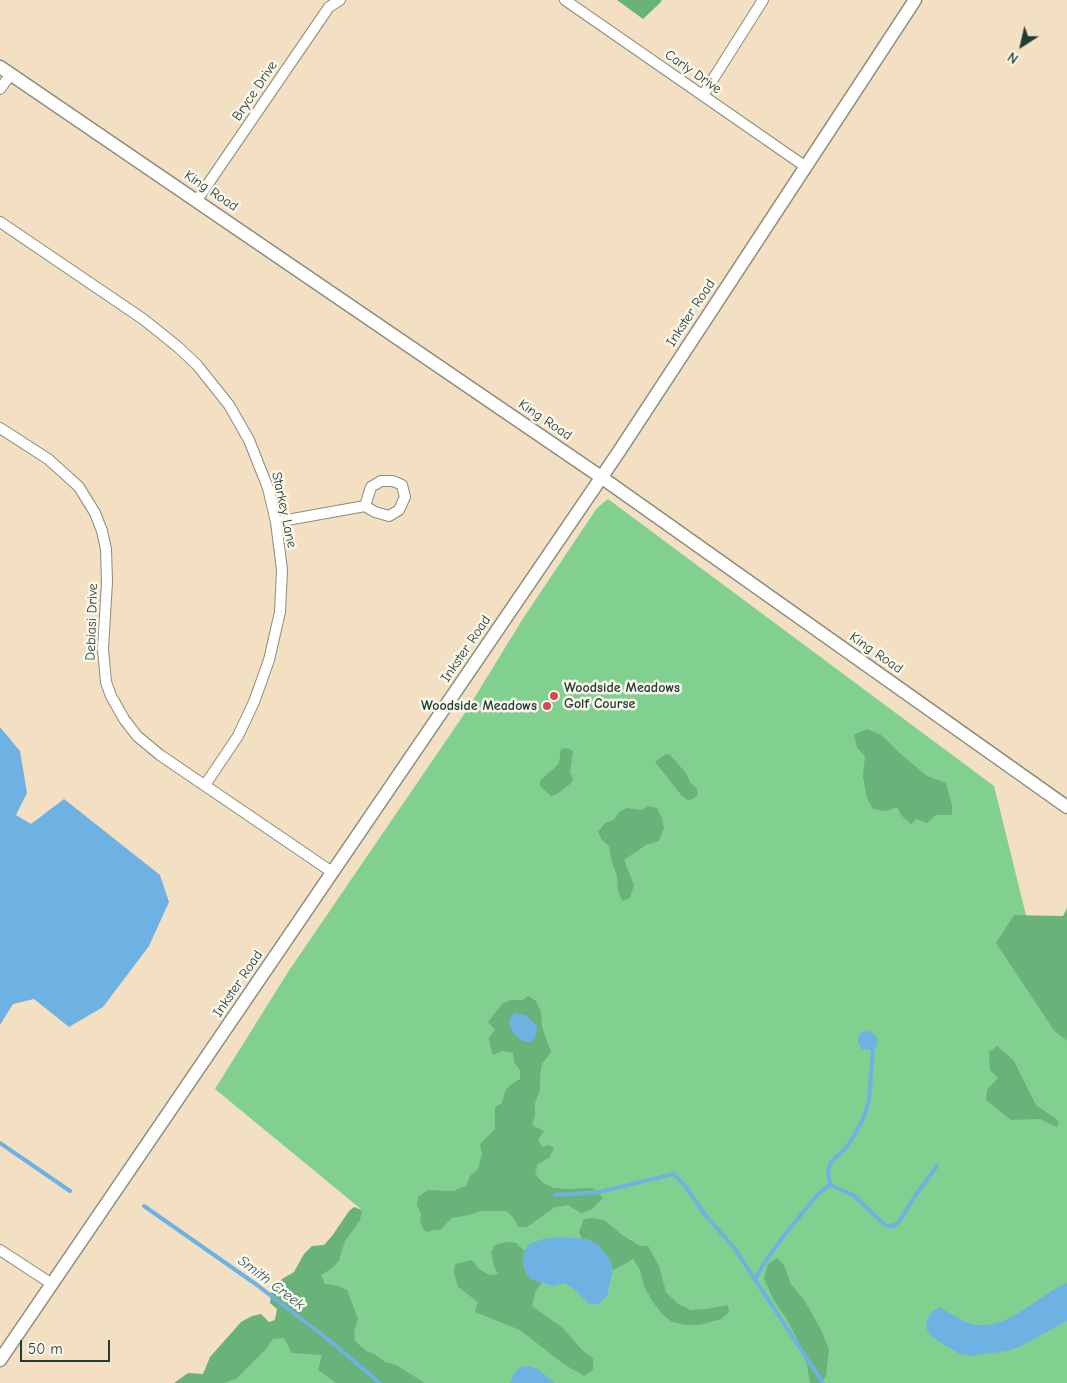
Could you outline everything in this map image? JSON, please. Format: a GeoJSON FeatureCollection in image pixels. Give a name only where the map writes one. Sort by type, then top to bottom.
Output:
{"type":"FeatureCollection","features":[{"type":"Feature","properties":{"kind":"street","name":"Bryce Drive"},"geometry":{"type":"LineString","coordinates":[[197,200],[329,7],[340,0]]}},
{"type":"Feature","properties":{"kind":"street","name":"Carly Drive"},"geometry":{"type":"LineString","coordinates":[[565,0],[806,167]]}},
{"type":"Feature","properties":{"kind":"street"},"geometry":{"type":"LineString","coordinates":[[702,95],[763,0]]}},
{"type":"Feature","properties":{"kind":"street","name":"Inkster Road"},"geometry":{"type":"LineString","coordinates":[[0,1360],[601,477],[915,0]]}},
{"type":"Feature","properties":{"kind":"street","name":"King Road"},"geometry":{"type":"LineString","coordinates":[[0,67],[601,477],[1067,807]]}},
{"type":"Feature","properties":{"kind":"street"},"geometry":{"type":"LineString","coordinates":[[0,90],[11,74]]}},
{"type":"Feature","properties":{"kind":"street","name":"Starkey Lane"},"geometry":{"type":"LineString","coordinates":[[0,222],[143,319],[197,365],[229,405],[249,440],[268,488],[276,522],[282,570],[280,612],[269,660],[254,702],[238,736],[205,785]]}},
{"type":"Feature","properties":{"kind":"street","name":"Debiasi Drive"},"geometry":{"type":"LineString","coordinates":[[0,428],[48,459],[78,488],[95,513],[106,549],[107,582],[103,648],[106,682],[124,720],[137,736],[160,755],[332,872]]}},
{"type":"Feature","properties":{"kind":"street"},"geometry":{"type":"LineString","coordinates":[[276,522],[365,506]]}},
{"type":"Feature","properties":{"kind":"street"},"geometry":{"type":"LineString","coordinates":[[0,1250],[52,1284]]}},
{"type":"Feature","properties":{"kind":"green space"},"geometry":{"type":"Polygon","coordinates":[[[617,0],[662,0],[643,19],[617,0]]]}},
{"type":"Feature","properties":{"kind":"green space","name":"Woodside Meadows Golf Course"},"geometry":{"type":"Polygon","coordinates":[[[608,499],[994,786],[1055,1032],[1067,1041],[1067,1383],[224,1383],[362,1210],[215,1089],[288,972],[467,710],[522,620],[597,508],[608,499]]]}},
{"type":"Feature","properties":{"kind":"green space"},"geometry":{"type":"Polygon","coordinates":[[[867,729],[881,735],[927,776],[946,783],[952,805],[952,815],[936,815],[927,823],[916,819],[911,824],[901,815],[897,807],[886,811],[873,809],[867,798],[863,777],[865,756],[857,748],[854,735],[867,729]]]}},
{"type":"Feature","properties":{"kind":"green space"},"geometry":{"type":"Polygon","coordinates":[[[567,748],[573,751],[570,772],[573,779],[570,784],[557,794],[551,796],[540,786],[540,781],[559,763],[561,749],[567,748]]]}},
{"type":"Feature","properties":{"kind":"green space"},"geometry":{"type":"Polygon","coordinates":[[[666,754],[670,755],[686,773],[690,782],[697,789],[698,794],[693,799],[688,800],[682,796],[655,762],[666,754]]]}},
{"type":"Feature","properties":{"kind":"green space"},"geometry":{"type":"Polygon","coordinates":[[[649,806],[657,808],[664,828],[659,841],[646,845],[624,860],[634,885],[630,898],[622,901],[609,846],[602,840],[598,832],[605,823],[614,820],[619,812],[627,808],[641,810],[649,806]]]}},
{"type":"Feature","properties":{"kind":"green space"},"geometry":{"type":"Polygon","coordinates":[[[1067,908],[1067,1041],[1055,1032],[996,943],[1014,915],[1063,916],[1067,908]]]}},
{"type":"Feature","properties":{"kind":"green space"},"geometry":{"type":"Polygon","coordinates":[[[528,996],[536,1001],[541,1012],[542,1027],[551,1052],[542,1064],[540,1090],[535,1103],[535,1115],[532,1125],[544,1131],[538,1140],[542,1147],[549,1145],[554,1148],[549,1158],[538,1164],[535,1174],[542,1182],[553,1188],[593,1188],[603,1198],[591,1210],[581,1213],[568,1205],[555,1207],[527,1227],[518,1227],[515,1220],[506,1211],[480,1211],[452,1218],[440,1230],[428,1232],[424,1230],[420,1221],[421,1214],[417,1205],[418,1197],[428,1190],[453,1191],[466,1186],[470,1176],[478,1169],[482,1154],[480,1144],[495,1129],[495,1107],[502,1103],[505,1091],[510,1085],[520,1079],[520,1070],[514,1062],[513,1053],[503,1051],[493,1055],[489,1038],[495,1030],[488,1022],[502,1004],[510,1000],[523,1000],[528,996]]]}},
{"type":"Feature","properties":{"kind":"green space"},"geometry":{"type":"Polygon","coordinates":[[[997,1046],[1014,1061],[1036,1105],[1059,1122],[1057,1127],[1040,1119],[1011,1120],[986,1100],[987,1090],[998,1078],[990,1070],[989,1052],[997,1046]]]}},
{"type":"Feature","properties":{"kind":"green space"},"geometry":{"type":"Polygon","coordinates":[[[354,1207],[362,1210],[360,1220],[345,1241],[339,1261],[321,1275],[325,1284],[347,1290],[358,1319],[354,1332],[355,1341],[366,1351],[376,1355],[385,1362],[396,1365],[425,1383],[336,1383],[318,1370],[322,1355],[292,1353],[284,1338],[273,1339],[264,1351],[236,1379],[224,1383],[174,1383],[188,1373],[203,1374],[210,1357],[241,1322],[261,1314],[269,1322],[275,1320],[277,1309],[270,1303],[272,1288],[294,1272],[304,1254],[312,1246],[324,1245],[354,1207]]]}},
{"type":"Feature","properties":{"kind":"green space"},"geometry":{"type":"Polygon","coordinates":[[[584,1219],[604,1220],[622,1235],[640,1246],[648,1246],[659,1266],[666,1292],[678,1304],[691,1310],[728,1305],[729,1312],[721,1319],[699,1325],[672,1322],[662,1314],[652,1301],[644,1286],[640,1270],[633,1259],[613,1270],[610,1260],[587,1239],[582,1239],[579,1232],[584,1219]]]}},
{"type":"Feature","properties":{"kind":"green space"},"geometry":{"type":"Polygon","coordinates":[[[506,1242],[516,1243],[524,1251],[525,1270],[530,1279],[542,1283],[536,1290],[532,1306],[563,1328],[581,1349],[593,1358],[593,1370],[584,1376],[565,1365],[520,1330],[475,1312],[478,1302],[458,1287],[454,1273],[455,1264],[472,1260],[479,1269],[489,1275],[498,1274],[491,1253],[495,1245],[506,1242]]]}},
{"type":"Feature","properties":{"kind":"green space"},"geometry":{"type":"Polygon","coordinates":[[[777,1258],[784,1265],[791,1284],[805,1301],[829,1349],[826,1376],[821,1383],[810,1383],[807,1365],[799,1343],[786,1318],[773,1299],[764,1278],[768,1264],[777,1258]]]}},
{"type":"Feature","properties":{"kind":"water"},"geometry":{"type":"Polygon","coordinates":[[[0,727],[20,751],[27,793],[16,815],[31,824],[64,799],[160,875],[169,902],[149,946],[103,1007],[69,1027],[34,999],[13,1004],[0,1025],[0,727]]]}},
{"type":"Feature","properties":{"kind":"water"},"geometry":{"type":"Polygon","coordinates":[[[515,1013],[526,1015],[537,1026],[536,1037],[530,1043],[523,1041],[514,1034],[509,1023],[515,1013]]]}},
{"type":"Feature","properties":{"kind":"water"},"geometry":{"type":"Polygon","coordinates":[[[861,1032],[873,1033],[876,1037],[878,1043],[875,1049],[861,1049],[858,1043],[861,1032]]]}},
{"type":"Feature","properties":{"kind":"water"},"geometry":{"type":"Polygon","coordinates":[[[559,1237],[587,1239],[599,1245],[610,1260],[613,1270],[607,1296],[598,1304],[589,1304],[565,1283],[553,1286],[530,1279],[525,1270],[524,1251],[529,1244],[543,1239],[559,1237]]]}},
{"type":"Feature","properties":{"kind":"water"},"geometry":{"type":"Polygon","coordinates":[[[1067,1283],[1067,1321],[1017,1348],[970,1356],[960,1354],[929,1334],[926,1327],[927,1319],[939,1307],[965,1322],[975,1325],[988,1325],[1003,1321],[1067,1283]]]}},
{"type":"Feature","properties":{"kind":"water"},"geometry":{"type":"Polygon","coordinates":[[[522,1366],[538,1369],[555,1383],[510,1383],[515,1372],[522,1366]]]}},
{"type":"Feature","properties":{"kind":"waterway"},"geometry":{"type":"LineString","coordinates":[[830,1185],[828,1170],[831,1162],[847,1147],[862,1121],[869,1101],[873,1049]]}},
{"type":"Feature","properties":{"kind":"waterway","name":"Smith Creek"},"geometry":{"type":"LineString","coordinates":[[0,1143],[70,1191]]}},
{"type":"Feature","properties":{"kind":"waterway"},"geometry":{"type":"LineString","coordinates":[[755,1279],[785,1234],[820,1192],[830,1185],[853,1195],[885,1225],[893,1226],[899,1222],[937,1166]]}},
{"type":"Feature","properties":{"kind":"waterway"},"geometry":{"type":"LineString","coordinates":[[555,1195],[599,1192],[674,1174],[686,1187],[706,1216],[735,1249],[823,1383]]}},
{"type":"Feature","properties":{"kind":"waterway","name":"Smith Creek"},"geometry":{"type":"LineString","coordinates":[[144,1206],[257,1285],[330,1341],[380,1383]]}},
{"type":"Feature","properties":{"kind":"place","name":"Woodside Meadows Golf Course"},"geometry":{"type":"Point","coordinates":[554,696]}},
{"type":"Feature","properties":{"kind":"place","name":"Woodside Meadows"},"geometry":{"type":"Point","coordinates":[547,706]}}]}
